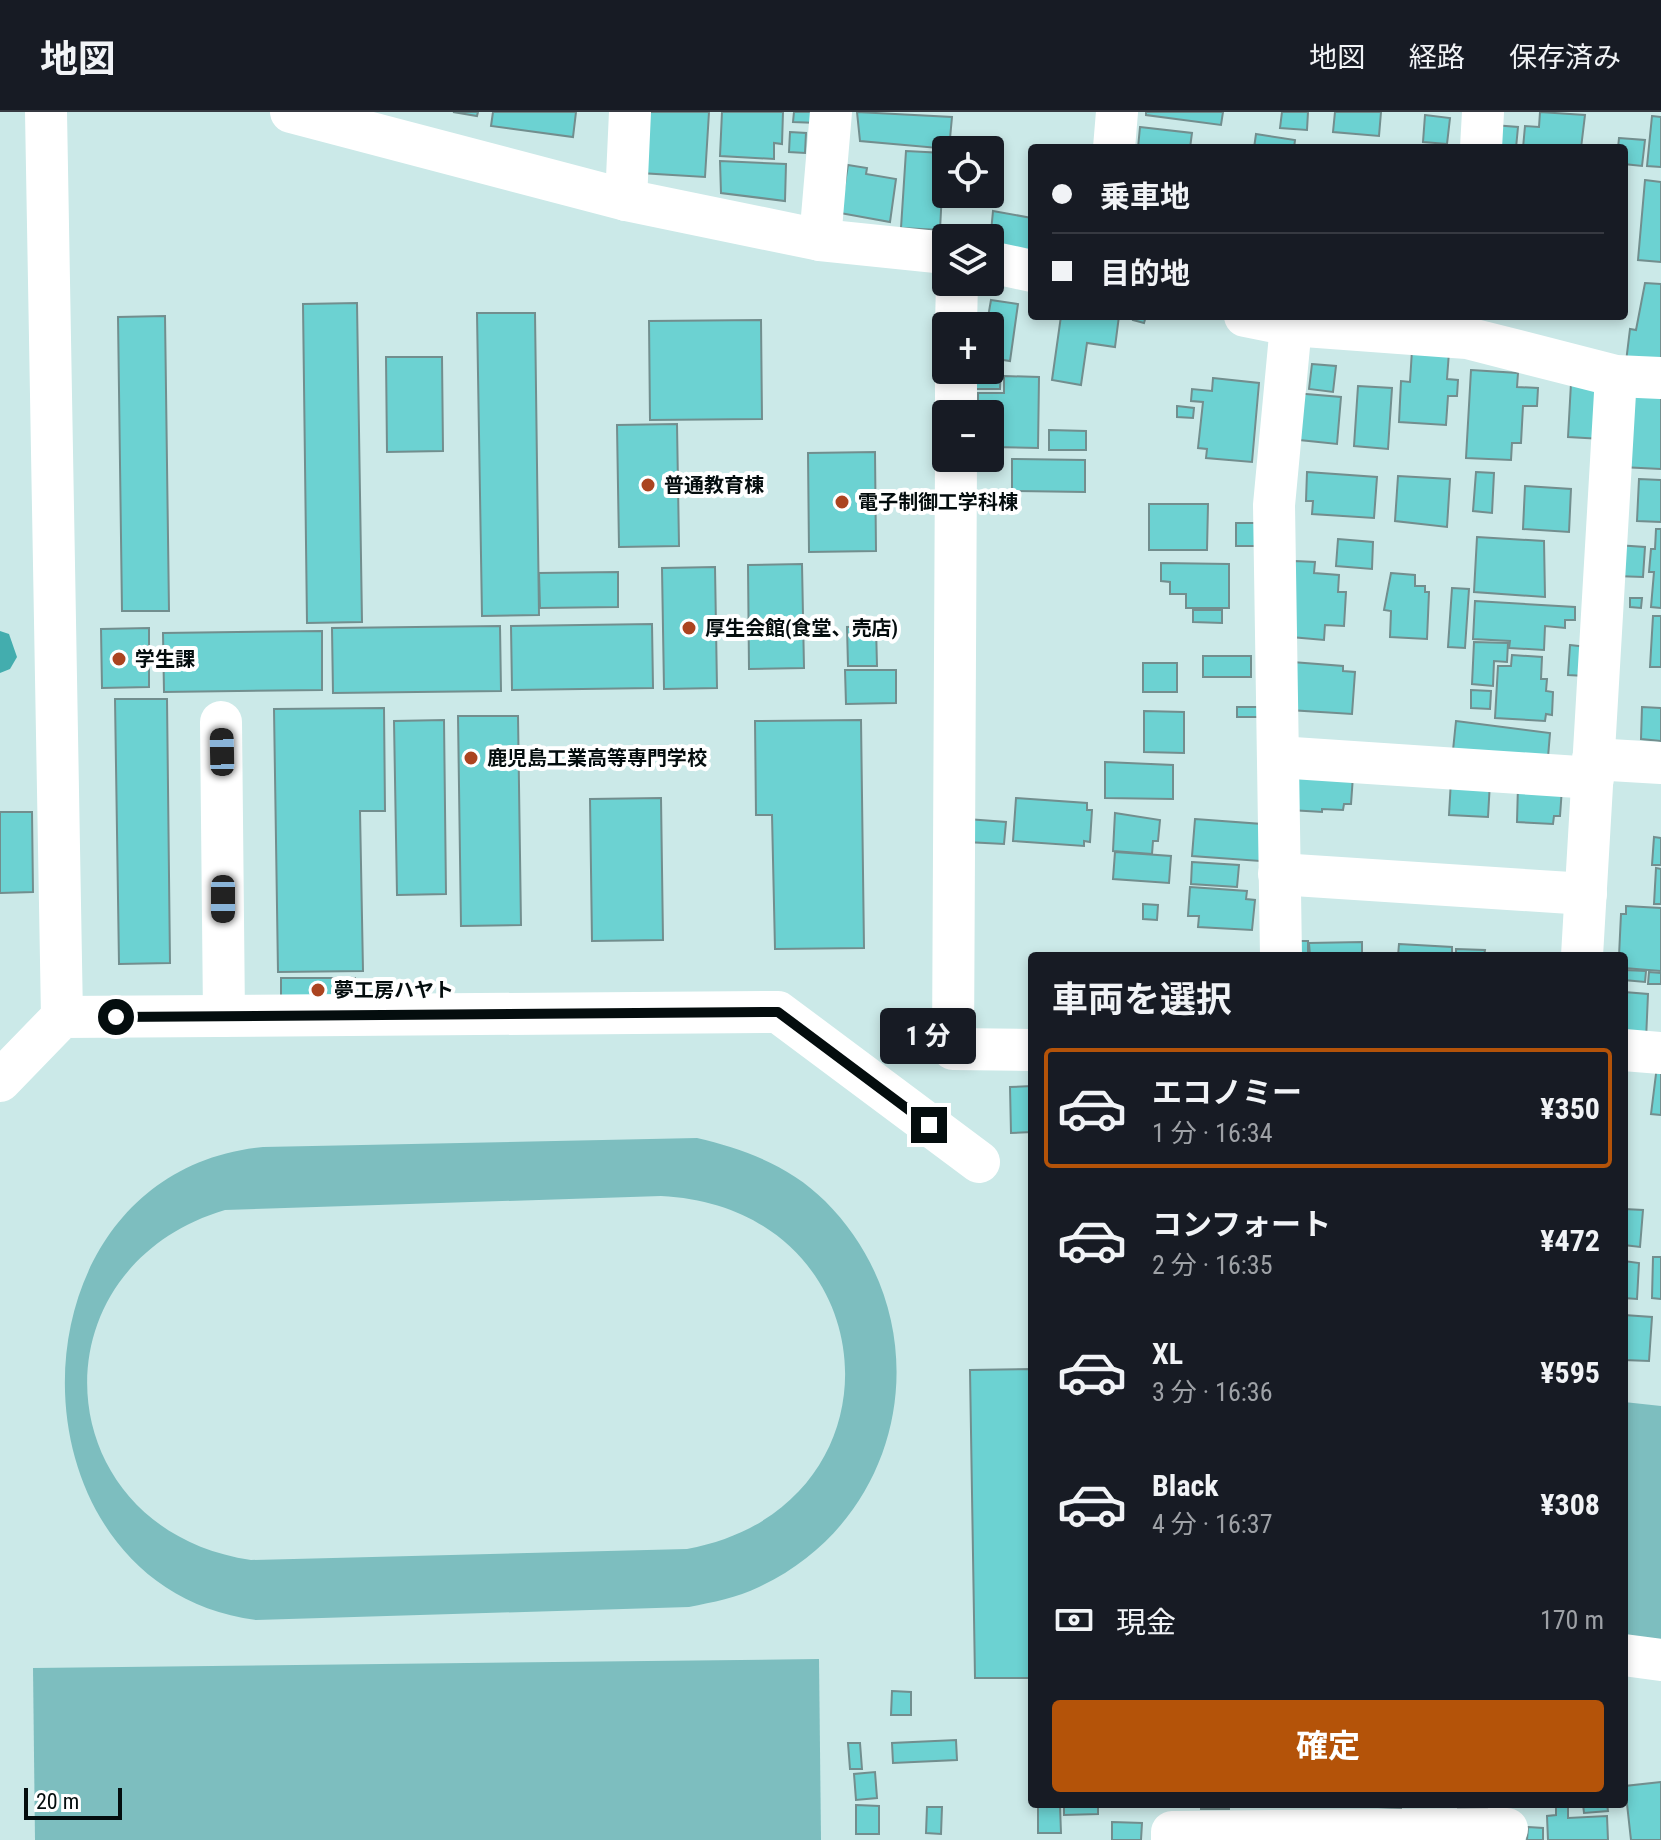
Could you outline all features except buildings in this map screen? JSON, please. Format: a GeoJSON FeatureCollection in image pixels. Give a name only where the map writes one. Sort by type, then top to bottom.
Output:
{"type":"FeatureCollection","features":[{"type":"Feature","properties":{"kind":"street"},"geometry":{"type":"LineString","coordinates":[[0,1081],[62,1017],[46,112]]}},
{"type":"Feature","properties":{"kind":"street"},"geometry":{"type":"LineString","coordinates":[[291,112],[626,200],[820,240],[932,252]]}},
{"type":"Feature","properties":{"kind":"street"},"geometry":{"type":"LineString","coordinates":[[626,200],[630,112]]}},
{"type":"Feature","properties":{"kind":"street"},"geometry":{"type":"LineString","coordinates":[[820,240],[831,112]]}},
{"type":"Feature","properties":{"kind":"street"},"geometry":{"type":"LineString","coordinates":[[1114,144],[1117,112]]}},
{"type":"Feature","properties":{"kind":"street"},"geometry":{"type":"LineString","coordinates":[[1481,144],[1483,112]]}},
{"type":"Feature","properties":{"kind":"street"},"geometry":{"type":"LineString","coordinates":[[1004,265],[1028,270]]}},
{"type":"Feature","properties":{"kind":"street"},"geometry":{"type":"LineString","coordinates":[[1265,320],[1291,325],[1468,327],[1616,376],[1661,378]]}},
{"type":"Feature","properties":{"kind":"street"},"geometry":{"type":"LineString","coordinates":[[1281,952],[1274,505],[1291,325]]}},
{"type":"Feature","properties":{"kind":"street"},"geometry":{"type":"LineString","coordinates":[[1582,952],[1616,376]]}},
{"type":"Feature","properties":{"kind":"street"},"geometry":{"type":"LineString","coordinates":[[956,472],[953,1049],[1028,1050]]}},
{"type":"Feature","properties":{"kind":"street"},"geometry":{"type":"LineString","coordinates":[[221,722],[224,1016]]}},
{"type":"Feature","properties":{"kind":"street"},"geometry":{"type":"LineString","coordinates":[[1278,757],[1593,768],[1661,763]]}},
{"type":"Feature","properties":{"kind":"street"},"geometry":{"type":"LineString","coordinates":[[1279,874],[1586,894]]}},
{"type":"Feature","properties":{"kind":"street"},"geometry":{"type":"LineString","coordinates":[[62,1017],[778,1012],[979,1162]]}},
{"type":"Feature","properties":{"kind":"street"},"geometry":{"type":"LineString","coordinates":[[1628,1050],[1661,1053]]}},
{"type":"Feature","properties":{"kind":"street"},"geometry":{"type":"LineString","coordinates":[[1628,1656],[1661,1660]]}},
{"type":"Feature","properties":{"kind":"street"},"geometry":{"type":"LineString","coordinates":[[1172,1840],[1172,1832],[1348,1836],[1508,1824]]}},
{"type":"Feature","properties":{"kind":"shaded area"},"geometry":{"type":"Polygon","coordinates":[[[0,631],[9,634],[17,657],[10,669],[0,673],[0,631]]]}},
{"type":"Feature","properties":{"kind":"shaded area"},"geometry":{"type":"Polygon","coordinates":[[[697,1138],[766,1160],[797,1178],[825,1201],[862,1249],[886,1301],[896,1356],[893,1412],[878,1465],[850,1513],[810,1555],[751,1591],[689,1607],[256,1620],[172,1591],[112,1536],[76,1462],[65,1380],[78,1299],[115,1227],[177,1173],[263,1147],[697,1138]],[[661,1196],[225,1210],[161,1241],[117,1285],[93,1339],[88,1396],[101,1452],[133,1501],[183,1539],[251,1560],[687,1549],[760,1522],[810,1478],[838,1422],[845,1361],[829,1301],[793,1250],[737,1213],[661,1196]]]}},
{"type":"Feature","properties":{"kind":"shaded area"},"geometry":{"type":"Polygon","coordinates":[[[1628,1402],[1661,1406],[1661,1642],[1628,1638],[1628,1402]]]}},
{"type":"Feature","properties":{"kind":"shaded area"},"geometry":{"type":"Polygon","coordinates":[[[819,1659],[821,1840],[35,1840],[33,1668],[819,1659]]]}},
{"type":"Feature","properties":{"kind":"place","name":"普通教育棟"},"geometry":{"type":"Point","coordinates":[648,485]}},
{"type":"Feature","properties":{"kind":"place","name":"電子制御工学科棟"},"geometry":{"type":"Point","coordinates":[842,502]}},
{"type":"Feature","properties":{"kind":"place","name":"厚生会館(食堂、売店)"},"geometry":{"type":"Point","coordinates":[689,628]}},
{"type":"Feature","properties":{"kind":"place","name":"学生課"},"geometry":{"type":"Point","coordinates":[119,659]}},
{"type":"Feature","properties":{"kind":"place","name":"鹿児島工業高等専門学校"},"geometry":{"type":"Point","coordinates":[471,758]}},
{"type":"Feature","properties":{"kind":"place","name":"夢工房ハヤト"},"geometry":{"type":"Point","coordinates":[318,990]}},
{"type":"Feature","properties":{"kind":"route"},"geometry":{"type":"LineString","coordinates":[[116,1017],[778,1012],[929,1125]]}}]}
